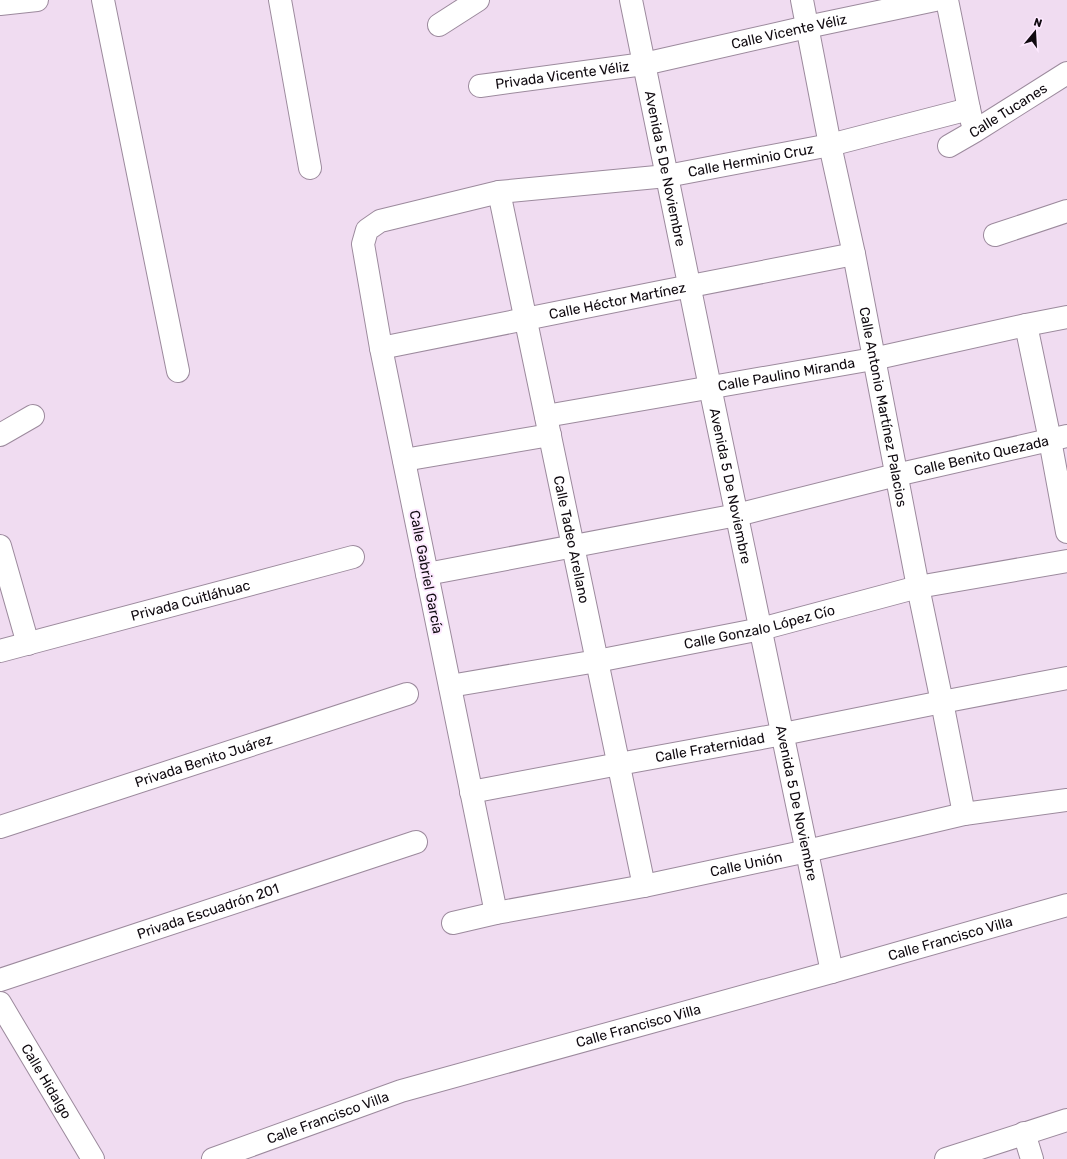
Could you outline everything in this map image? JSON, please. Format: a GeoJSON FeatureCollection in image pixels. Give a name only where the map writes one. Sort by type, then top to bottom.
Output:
{"type":"FeatureCollection","features":[{"type":"Feature","properties":{"kind":"street"},"geometry":{"type":"LineString","coordinates":[[0,4],[37,0]]}},
{"type":"Feature","properties":{"kind":"street"},"geometry":{"type":"LineString","coordinates":[[103,0],[178,371]]}},
{"type":"Feature","properties":{"kind":"street"},"geometry":{"type":"LineString","coordinates":[[280,0],[310,168]]}},
{"type":"Feature","properties":{"kind":"street"},"geometry":{"type":"LineString","coordinates":[[439,25],[478,0]]}},
{"type":"Feature","properties":{"kind":"street","name":"Avenida 5 De Noviembre"},"geometry":{"type":"LineString","coordinates":[[631,0],[710,388],[832,972]]}},
{"type":"Feature","properties":{"kind":"street","name":"Calle Antonio Martínez Palacios"},"geometry":{"type":"LineString","coordinates":[[802,0],[830,145],[854,254],[873,359],[964,814]]}},
{"type":"Feature","properties":{"kind":"street","name":"Calle Vicente Véliz"},"geometry":{"type":"LineString","coordinates":[[644,64],[935,0]]}},
{"type":"Feature","properties":{"kind":"street"},"geometry":{"type":"LineString","coordinates":[[947,0],[969,109],[975,131]]}},
{"type":"Feature","properties":{"kind":"street","name":"Privada Vicente Véliz"},"geometry":{"type":"LineString","coordinates":[[480,86],[644,64]]}},
{"type":"Feature","properties":{"kind":"street","name":"Calle Tucanes"},"geometry":{"type":"LineString","coordinates":[[949,146],[1067,73]]}},
{"type":"Feature","properties":{"kind":"street","name":"Calle Herminio Cruz"},"geometry":{"type":"LineString","coordinates":[[367,230],[380,221],[499,192],[667,176],[830,145],[969,109]]}},
{"type":"Feature","properties":{"kind":"street","name":"Calle Tadeo Arellano"},"geometry":{"type":"LineString","coordinates":[[499,192],[644,886]]}},
{"type":"Feature","properties":{"kind":"street"},"geometry":{"type":"LineString","coordinates":[[1033,223],[1067,200]]}},
{"type":"Feature","properties":{"kind":"street"},"geometry":{"type":"LineString","coordinates":[[995,235],[1067,211]]}},
{"type":"Feature","properties":{"kind":"street","name":"Calle Gabriel García"},"geometry":{"type":"LineString","coordinates":[[367,230],[363,244],[381,348],[496,913]]}},
{"type":"Feature","properties":{"kind":"street","name":"Calle Héctor Martínez"},"geometry":{"type":"LineString","coordinates":[[381,348],[854,254]]}},
{"type":"Feature","properties":{"kind":"street","name":"Calle Paulino Miranda"},"geometry":{"type":"LineString","coordinates":[[404,460],[710,388],[873,359],[1067,317]]}},
{"type":"Feature","properties":{"kind":"street"},"geometry":{"type":"LineString","coordinates":[[1026,325],[1058,438],[1067,532]]}},
{"type":"Feature","properties":{"kind":"street"},"geometry":{"type":"LineString","coordinates":[[0,436],[33,416]]}},
{"type":"Feature","properties":{"kind":"street","name":"Calle Benito Quezada"},"geometry":{"type":"LineString","coordinates":[[427,574],[737,515],[896,475],[1058,438]]}},
{"type":"Feature","properties":{"kind":"street"},"geometry":{"type":"LineString","coordinates":[[0,546],[28,644]]}},
{"type":"Feature","properties":{"kind":"street","name":"Privada Cuitláhuac"},"geometry":{"type":"LineString","coordinates":[[0,651],[353,557]]}},
{"type":"Feature","properties":{"kind":"street","name":"Calle Gonzalo López Cío"},"geometry":{"type":"LineString","coordinates":[[450,686],[597,661],[761,629],[918,588],[1067,561]]}},
{"type":"Feature","properties":{"kind":"street","name":"Calle Fraternidad"},"geometry":{"type":"LineString","coordinates":[[471,792],[783,734],[1067,678]]}},
{"type":"Feature","properties":{"kind":"street","name":"Privada Benito Juárez"},"geometry":{"type":"LineString","coordinates":[[0,827],[407,694]]}},
{"type":"Feature","properties":{"kind":"street","name":"Calle Unión"},"geometry":{"type":"LineString","coordinates":[[453,922],[644,886],[807,851],[964,814],[1067,800]]}},
{"type":"Feature","properties":{"kind":"street","name":"Privada Escuadrón 201"},"geometry":{"type":"LineString","coordinates":[[0,980],[416,842]]}},
{"type":"Feature","properties":{"kind":"street","name":"Calle Francisco Villa"},"geometry":{"type":"LineString","coordinates":[[213,1159],[401,1091],[832,972],[1067,905]]}},
{"type":"Feature","properties":{"kind":"street","name":"Calle Hidalgo"},"geometry":{"type":"LineString","coordinates":[[0,1003],[93,1159]]}},
{"type":"Feature","properties":{"kind":"street"},"geometry":{"type":"LineString","coordinates":[[946,1159],[1067,1120]]}},
{"type":"Feature","properties":{"kind":"street"},"geometry":{"type":"LineString","coordinates":[[1024,1133],[1032,1159]]}}]}
